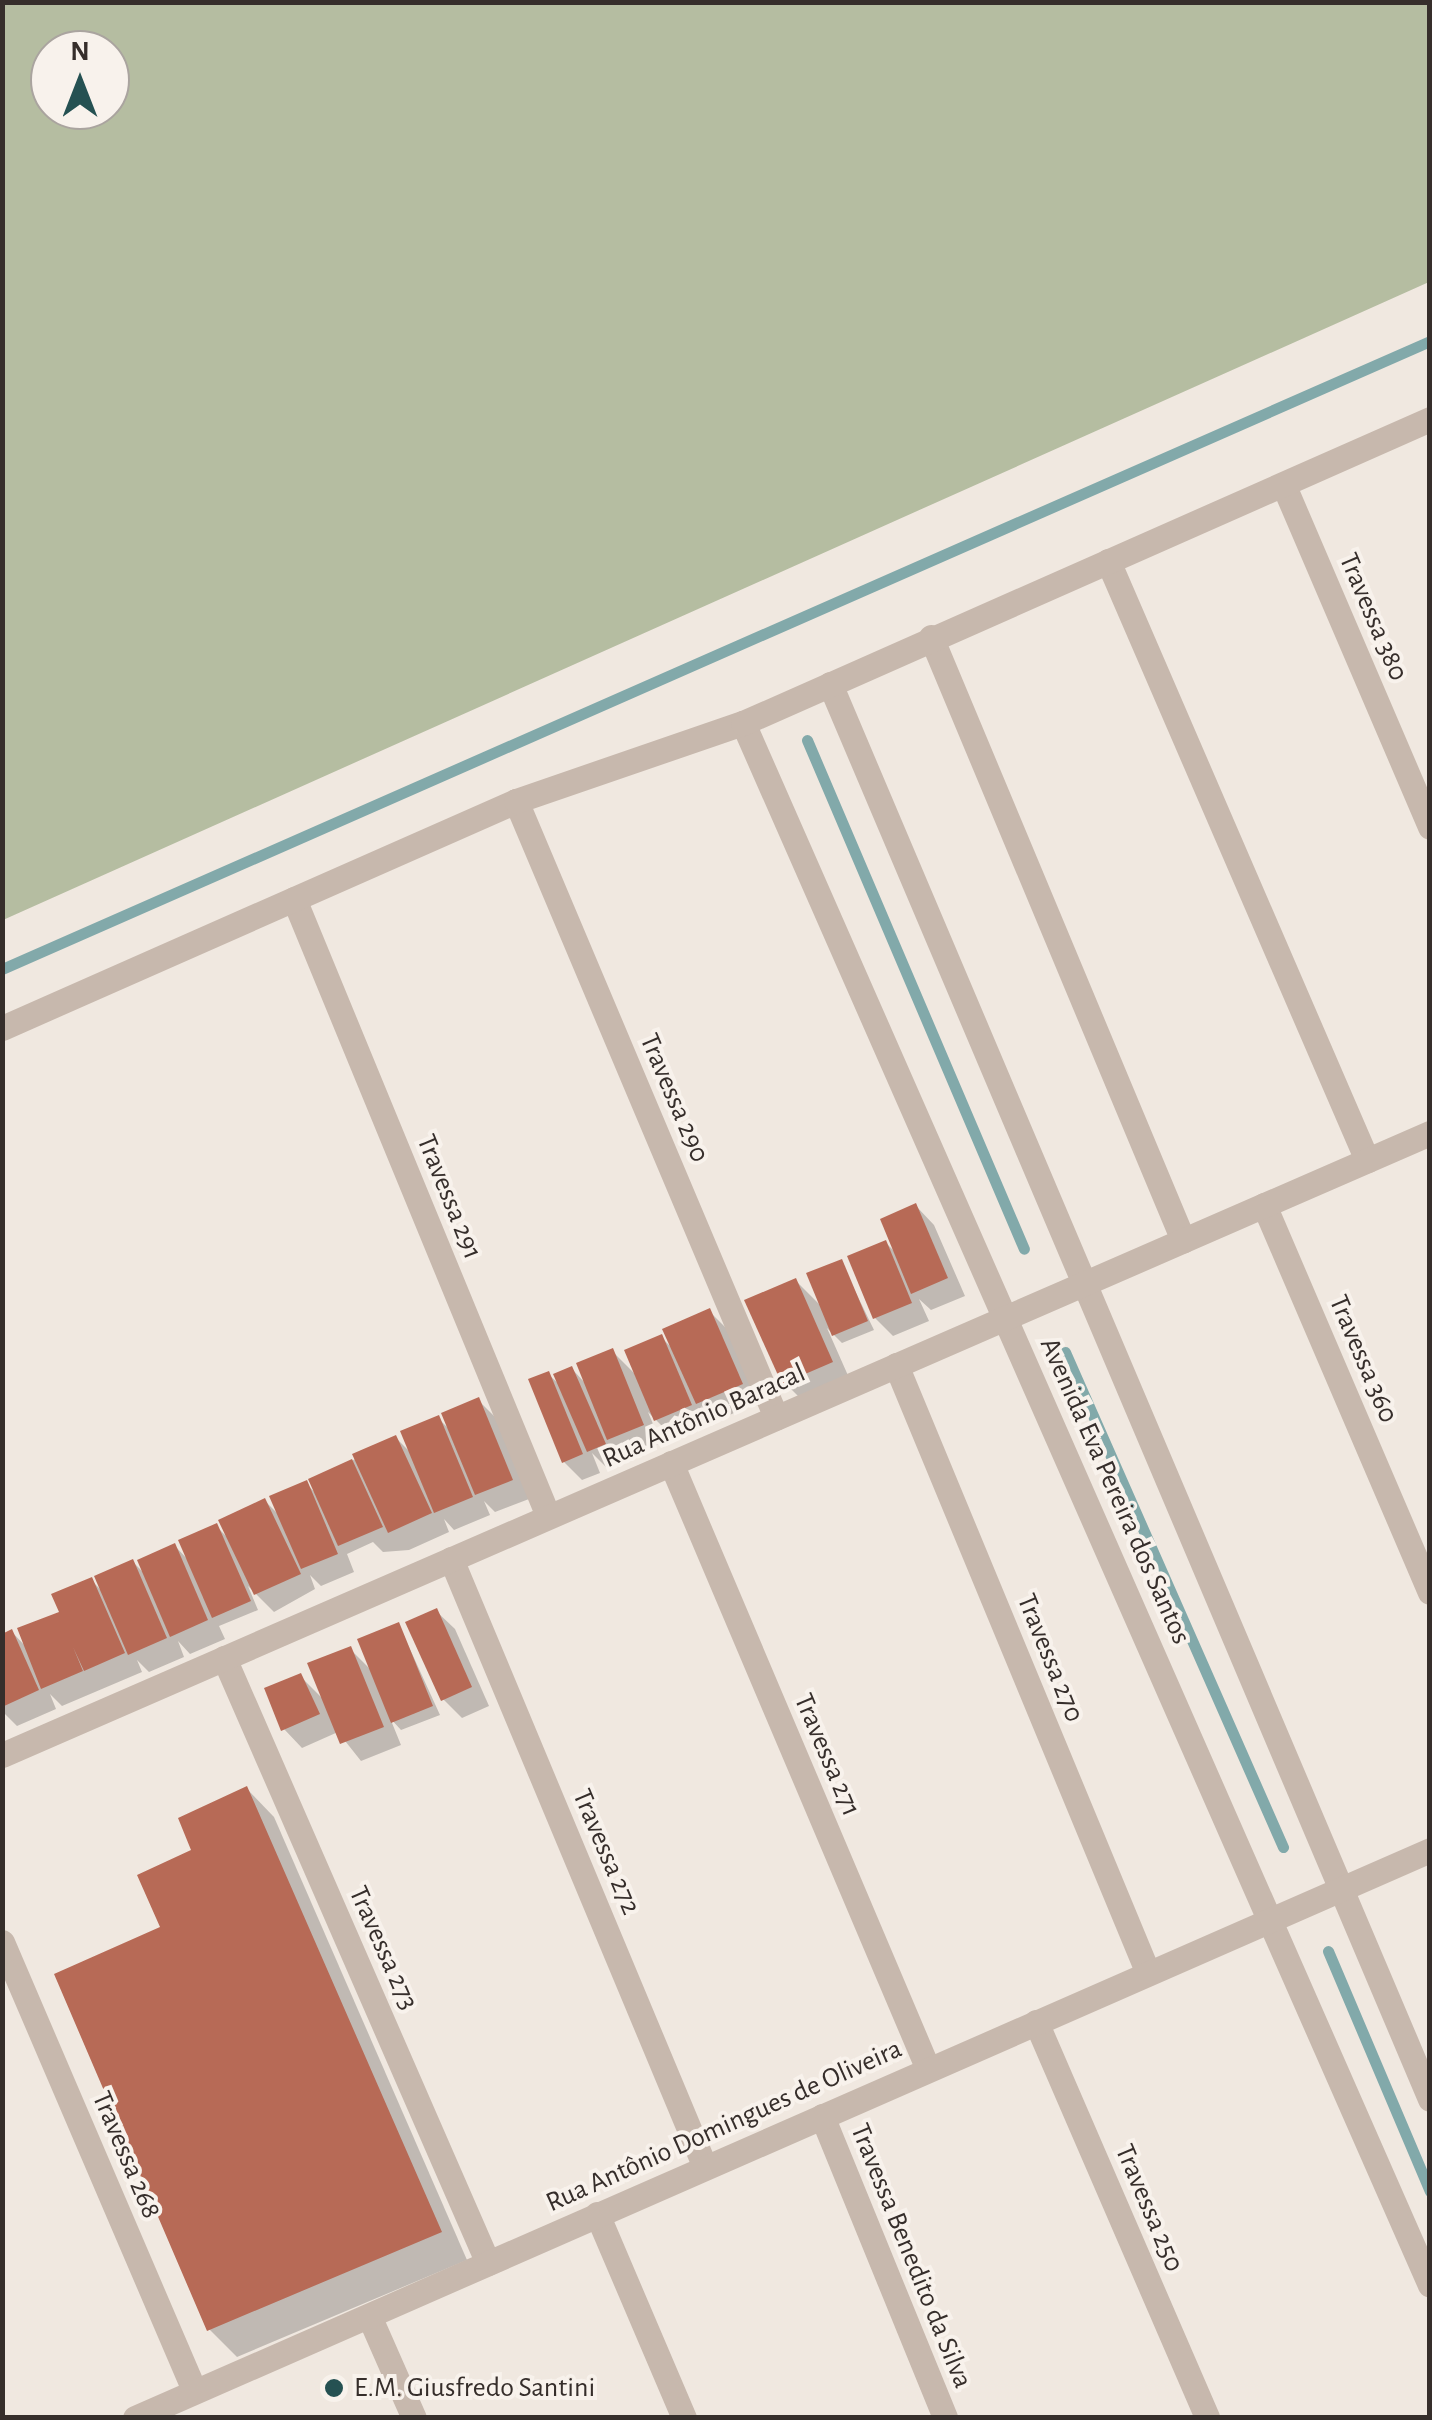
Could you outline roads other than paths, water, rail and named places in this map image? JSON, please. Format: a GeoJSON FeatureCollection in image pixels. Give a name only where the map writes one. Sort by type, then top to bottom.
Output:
{"type":"FeatureCollection","features":[{"type":"Feature","properties":{"kind":"street"},"geometry":{"type":"LineString","coordinates":[[2,1028],[516,802],[743,723],[1430,420]]}},
{"type":"Feature","properties":{"kind":"street","name":"Travessa 380"},"geometry":{"type":"LineString","coordinates":[[1284,486],[1430,827]]}},
{"type":"Feature","properties":{"kind":"street"},"geometry":{"type":"LineString","coordinates":[[1108,561],[1367,1160]]}},
{"type":"Feature","properties":{"kind":"street"},"geometry":{"type":"LineString","coordinates":[[931,637],[1184,1240]]}},
{"type":"Feature","properties":{"kind":"street","name":"Avenida Eva Pereira dos Santos"},"geometry":{"type":"LineString","coordinates":[[830,684],[1081,1284],[1430,2099]]}},
{"type":"Feature","properties":{"kind":"street","name":"Avenida Eva Pereira dos Santos"},"geometry":{"type":"LineString","coordinates":[[743,723],[1273,1918],[1430,2285]]}},
{"type":"Feature","properties":{"kind":"street","name":"Travessa 290"},"geometry":{"type":"LineString","coordinates":[[516,802],[776,1417]]}},
{"type":"Feature","properties":{"kind":"street","name":"Travessa 291"},"geometry":{"type":"LineString","coordinates":[[294,900],[548,1516]]}},
{"type":"Feature","properties":{"kind":"street","name":"Rua Antônio Baracal"},"geometry":{"type":"LineString","coordinates":[[2,1755],[1430,1133]]}},
{"type":"Feature","properties":{"kind":"street","name":"Travessa 360"},"geometry":{"type":"LineString","coordinates":[[1264,1205],[1430,1592]]}},
{"type":"Feature","properties":{"kind":"street","name":"Travessa 270"},"geometry":{"type":"LineString","coordinates":[[896,1365],[1148,1973]]}},
{"type":"Feature","properties":{"kind":"street","name":"Travessa 271"},"geometry":{"type":"LineString","coordinates":[[670,1464],[928,2069]]}},
{"type":"Feature","properties":{"kind":"street","name":"Travessa 272"},"geometry":{"type":"LineString","coordinates":[[451,1559],[706,2167]]}},
{"type":"Feature","properties":{"kind":"street","name":"Travessa 273"},"geometry":{"type":"LineString","coordinates":[[224,1658],[488,2263]]}},
{"type":"Feature","properties":{"kind":"street","name":"Rua Antônio Domingues de Oliveira"},"geometry":{"type":"LineString","coordinates":[[135,2418],[1430,1850]]}},
{"type":"Feature","properties":{"kind":"street","name":"Travessa 268"},"geometry":{"type":"LineString","coordinates":[[2,1942],[194,2392]]}},
{"type":"Feature","properties":{"kind":"street","name":"Travessa 250"},"geometry":{"type":"LineString","coordinates":[[1036,2022],[1207,2418]]}},
{"type":"Feature","properties":{"kind":"street","name":"Travessa Benedito da Silva"},"geometry":{"type":"LineString","coordinates":[[822,2116],[945,2418]]}},
{"type":"Feature","properties":{"kind":"street"},"geometry":{"type":"LineString","coordinates":[[597,2214],[684,2418]]}},
{"type":"Feature","properties":{"kind":"street"},"geometry":{"type":"LineString","coordinates":[[370,2318],[414,2418]]}},
{"type":"Feature","properties":{"kind":"waterway"},"geometry":{"type":"LineString","coordinates":[[2,969],[1430,341]]}},
{"type":"Feature","properties":{"kind":"waterway"},"geometry":{"type":"LineString","coordinates":[[807,740],[1024,1249]]}},
{"type":"Feature","properties":{"kind":"waterway"},"geometry":{"type":"LineString","coordinates":[[1065,1352],[1283,1847]]}},
{"type":"Feature","properties":{"kind":"waterway"},"geometry":{"type":"LineString","coordinates":[[1328,1951],[1430,2191]]}},
{"type":"Feature","properties":{"kind":"place","name":"E.M. Giusfredo Santini"},"geometry":{"type":"Point","coordinates":[334,2388]}}]}
